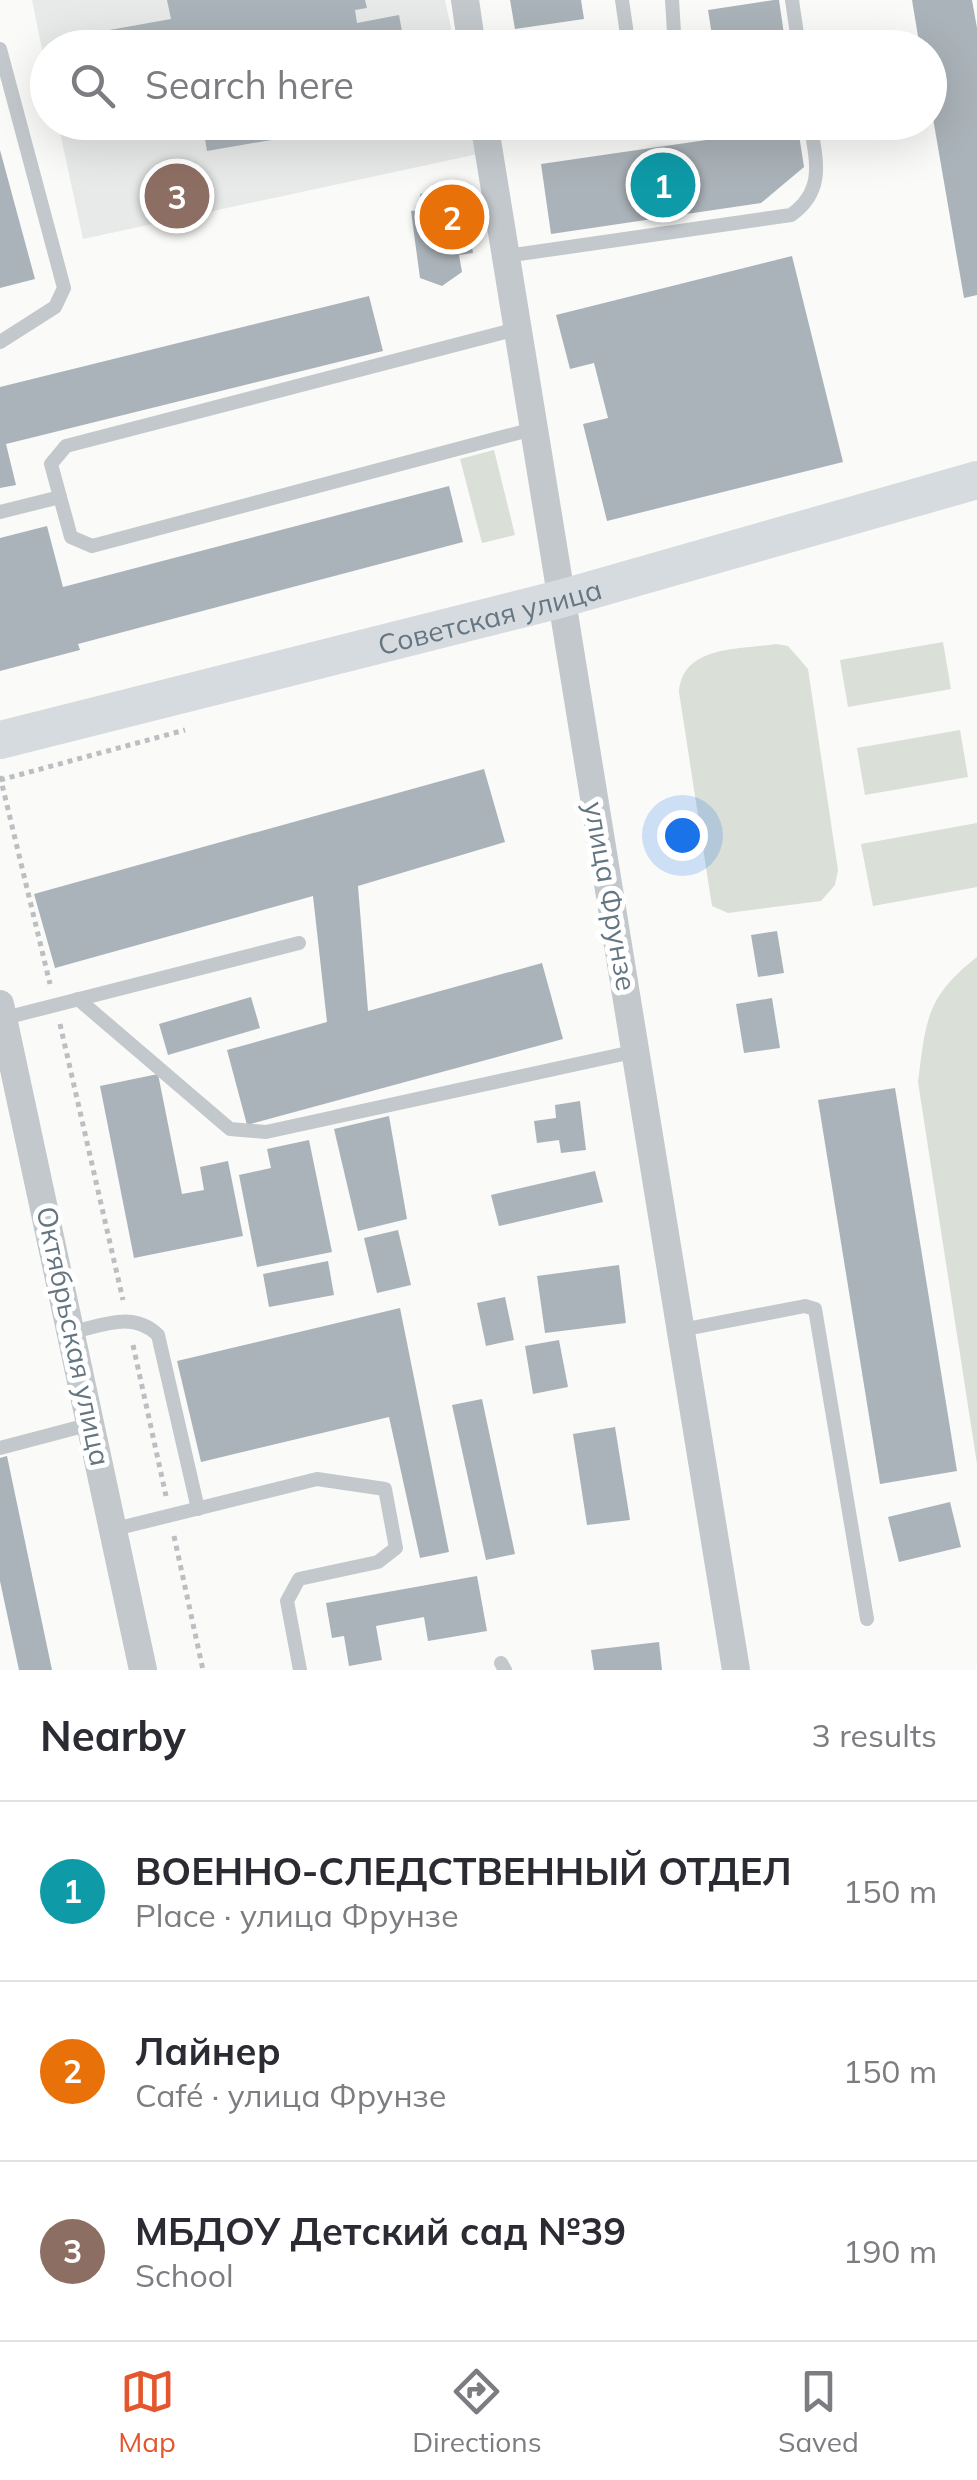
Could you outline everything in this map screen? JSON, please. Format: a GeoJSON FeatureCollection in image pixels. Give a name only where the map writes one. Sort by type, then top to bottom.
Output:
{"type":"FeatureCollection","features":[{"type":"Feature","properties":{"kind":"main road","name":"Советская улица"},"geometry":{"type":"LineString","coordinates":[[0,740],[560,599],[977,480]]}},
{"type":"Feature","properties":{"kind":"street"},"geometry":{"type":"LineString","coordinates":[[465,0],[469,30]]}},
{"type":"Feature","properties":{"kind":"street","name":"улица Фрунзе"},"geometry":{"type":"LineString","coordinates":[[495,140],[517,330],[736,1670]]}},
{"type":"Feature","properties":{"kind":"street","name":"Октябрьская улица"},"geometry":{"type":"LineString","coordinates":[[1,1014],[94,1423],[143,1670]]}},
{"type":"Feature","properties":{"kind":"lane"},"geometry":{"type":"LineString","coordinates":[[622,0],[626,30]]}},
{"type":"Feature","properties":{"kind":"lane"},"geometry":{"type":"LineString","coordinates":[[672,0],[674,30]]}},
{"type":"Feature","properties":{"kind":"lane"},"geometry":{"type":"LineString","coordinates":[[792,0],[796,30]]}},
{"type":"Feature","properties":{"kind":"lane"},"geometry":{"type":"LineString","coordinates":[[0,48],[64,288],[55,307],[0,342]]}},
{"type":"Feature","properties":{"kind":"lane"},"geometry":{"type":"LineString","coordinates":[[506,256],[792,215],[810,202],[819,177],[813,140]]}},
{"type":"Feature","properties":{"kind":"lane"},"geometry":{"type":"LineString","coordinates":[[517,330],[66,446],[52,464],[71,537],[92,546],[533,430]]}},
{"type":"Feature","properties":{"kind":"lane"},"geometry":{"type":"LineString","coordinates":[[0,512],[60,497]]}},
{"type":"Feature","properties":{"kind":"lane"},"geometry":{"type":"LineString","coordinates":[[1,1014],[78,999],[299,943]]}},
{"type":"Feature","properties":{"kind":"lane"},"geometry":{"type":"LineString","coordinates":[[78,999],[230,1129],[266,1132],[637,1051]]}},
{"type":"Feature","properties":{"kind":"lane"},"geometry":{"type":"LineString","coordinates":[[682,1330],[805,1306],[815,1309],[867,1618]]}},
{"type":"Feature","properties":{"kind":"lane"},"geometry":{"type":"LineString","coordinates":[[73,1332],[128,1320],[146,1323],[158,1335],[198,1509]]}},
{"type":"Feature","properties":{"kind":"lane"},"geometry":{"type":"LineString","coordinates":[[0,1448],[94,1423]]}},
{"type":"Feature","properties":{"kind":"lane"},"geometry":{"type":"LineString","coordinates":[[115,1529],[317,1479],[385,1490],[396,1548],[378,1562],[298,1579],[287,1601],[300,1670]]}},
{"type":"Feature","properties":{"kind":"path"},"geometry":{"type":"LineString","coordinates":[[0,779],[128,1320],[203,1670]]}},
{"type":"Feature","properties":{"kind":"shaded area"},"geometry":{"type":"Polygon","coordinates":[[[32,0],[445,0],[451,30],[38,30],[32,0]]]}},
{"type":"Feature","properties":{"kind":"shaded area"},"geometry":{"type":"Polygon","coordinates":[[[62,140],[475,140],[478,154],[83,239],[62,140]]]}},
{"type":"Feature","properties":{"kind":"shaded area"},"geometry":{"type":"Polygon","coordinates":[[[494,450],[515,535],[482,543],[460,459],[494,450]]]}},
{"type":"Feature","properties":{"kind":"shaded area"},"geometry":{"type":"Polygon","coordinates":[[[943,642],[951,689],[848,707],[840,660],[943,642]]]}},
{"type":"Feature","properties":{"kind":"shaded area"},"geometry":{"type":"Polygon","coordinates":[[[788,646],[808,669],[838,870],[835,885],[821,901],[728,913],[712,906],[679,692],[683,677],[702,658],[730,649],[788,646]]]}},
{"type":"Feature","properties":{"kind":"shaded area"},"geometry":{"type":"Polygon","coordinates":[[[960,730],[968,777],[865,795],[857,748],[960,730]]]}},
{"type":"Feature","properties":{"kind":"shaded area"},"geometry":{"type":"Polygon","coordinates":[[[977,823],[977,887],[873,906],[861,844],[977,823]]]}},
{"type":"Feature","properties":{"kind":"shaded area"},"geometry":{"type":"Polygon","coordinates":[[[977,957],[977,1464],[918,1082],[931,1011],[947,985],[977,957]]]}},
{"type":"Feature","properties":{"kind":"building"},"geometry":{"type":"Polygon","coordinates":[[[167,0],[365,0],[367,8],[355,10],[357,23],[399,15],[402,30],[109,30],[171,19],[167,0]]]}},
{"type":"Feature","properties":{"kind":"building"},"geometry":{"type":"Polygon","coordinates":[[[510,0],[581,0],[584,19],[515,29],[510,0]]]}},
{"type":"Feature","properties":{"kind":"building"},"geometry":{"type":"Polygon","coordinates":[[[779,0],[783,30],[711,30],[708,10],[779,0]]]}},
{"type":"Feature","properties":{"kind":"building"},"geometry":{"type":"Polygon","coordinates":[[[912,0],[972,0],[977,28],[977,295],[964,298],[937,140],[947,140],[947,30],[917,30],[912,0]]]}},
{"type":"Feature","properties":{"kind":"building"},"geometry":{"type":"Polygon","coordinates":[[[205,140],[271,140],[207,151],[205,140]]]}},
{"type":"Feature","properties":{"kind":"building"},"geometry":{"type":"Polygon","coordinates":[[[706,140],[800,140],[804,167],[761,203],[551,234],[541,164],[706,140]]]}},
{"type":"Feature","properties":{"kind":"building"},"geometry":{"type":"Polygon","coordinates":[[[0,150],[35,279],[0,288],[0,150]]]}},
{"type":"Feature","properties":{"kind":"building"},"geometry":{"type":"Polygon","coordinates":[[[439,191],[441,206],[465,202],[473,253],[459,255],[462,272],[442,286],[420,278],[411,211],[422,210],[420,194],[439,191]]]}},
{"type":"Feature","properties":{"kind":"building"},"geometry":{"type":"Polygon","coordinates":[[[792,256],[843,462],[607,521],[583,424],[608,418],[594,363],[570,369],[556,315],[792,256]]]}},
{"type":"Feature","properties":{"kind":"building"},"geometry":{"type":"Polygon","coordinates":[[[369,296],[383,351],[6,444],[16,485],[0,488],[0,387],[369,296]]]}},
{"type":"Feature","properties":{"kind":"building"},"geometry":{"type":"Polygon","coordinates":[[[449,486],[463,542],[78,644],[80,650],[0,671],[0,538],[47,526],[63,587],[449,486]]]}},
{"type":"Feature","properties":{"kind":"building"},"geometry":{"type":"Polygon","coordinates":[[[484,769],[505,842],[358,886],[368,1011],[542,963],[563,1039],[247,1125],[227,1050],[327,1022],[313,896],[55,968],[34,894],[484,769]]]}},
{"type":"Feature","properties":{"kind":"building"},"geometry":{"type":"Polygon","coordinates":[[[777,931],[784,973],[758,977],[751,935],[777,931]]]}},
{"type":"Feature","properties":{"kind":"building"},"geometry":{"type":"Polygon","coordinates":[[[251,997],[260,1028],[168,1055],[159,1024],[251,997]]]}},
{"type":"Feature","properties":{"kind":"building"},"geometry":{"type":"Polygon","coordinates":[[[772,998],[780,1048],[744,1053],[736,1004],[772,998]]]}},
{"type":"Feature","properties":{"kind":"building"},"geometry":{"type":"Polygon","coordinates":[[[158,1074],[182,1194],[204,1190],[200,1167],[228,1161],[243,1236],[134,1258],[100,1086],[158,1074]]]}},
{"type":"Feature","properties":{"kind":"building"},"geometry":{"type":"Polygon","coordinates":[[[895,1088],[957,1471],[880,1484],[818,1100],[895,1088]]]}},
{"type":"Feature","properties":{"kind":"building"},"geometry":{"type":"Polygon","coordinates":[[[580,1101],[586,1150],[561,1153],[559,1140],[537,1143],[534,1121],[556,1118],[555,1105],[580,1101]]]}},
{"type":"Feature","properties":{"kind":"building"},"geometry":{"type":"Polygon","coordinates":[[[389,1116],[407,1219],[358,1231],[334,1129],[389,1116]]]}},
{"type":"Feature","properties":{"kind":"building"},"geometry":{"type":"Polygon","coordinates":[[[309,1140],[332,1252],[257,1267],[239,1175],[271,1168],[267,1149],[309,1140]]]}},
{"type":"Feature","properties":{"kind":"building"},"geometry":{"type":"Polygon","coordinates":[[[595,1171],[603,1202],[499,1226],[491,1195],[595,1171]]]}},
{"type":"Feature","properties":{"kind":"building"},"geometry":{"type":"Polygon","coordinates":[[[398,1230],[411,1285],[377,1293],[364,1238],[398,1230]]]}},
{"type":"Feature","properties":{"kind":"building"},"geometry":{"type":"Polygon","coordinates":[[[328,1261],[334,1295],[269,1307],[263,1274],[328,1261]]]}},
{"type":"Feature","properties":{"kind":"building"},"geometry":{"type":"Polygon","coordinates":[[[619,1265],[626,1323],[545,1333],[537,1276],[619,1265]]]}},
{"type":"Feature","properties":{"kind":"building"},"geometry":{"type":"Polygon","coordinates":[[[505,1297],[514,1340],[486,1346],[477,1303],[505,1297]]]}},
{"type":"Feature","properties":{"kind":"building"},"geometry":{"type":"Polygon","coordinates":[[[400,1308],[449,1552],[420,1558],[389,1417],[201,1462],[177,1361],[400,1308]]]}},
{"type":"Feature","properties":{"kind":"building"},"geometry":{"type":"Polygon","coordinates":[[[559,1340],[568,1387],[533,1394],[525,1346],[559,1340]]]}},
{"type":"Feature","properties":{"kind":"building"},"geometry":{"type":"Polygon","coordinates":[[[482,1399],[515,1554],[486,1560],[452,1405],[482,1399]]]}},
{"type":"Feature","properties":{"kind":"building"},"geometry":{"type":"Polygon","coordinates":[[[615,1427],[630,1520],[587,1525],[573,1434],[615,1427]]]}},
{"type":"Feature","properties":{"kind":"building"},"geometry":{"type":"Polygon","coordinates":[[[7,1456],[52,1670],[19,1670],[0,1581],[0,1458],[7,1456]]]}},
{"type":"Feature","properties":{"kind":"building"},"geometry":{"type":"Polygon","coordinates":[[[950,1502],[961,1547],[899,1562],[888,1517],[950,1502]]]}},
{"type":"Feature","properties":{"kind":"building"},"geometry":{"type":"Polygon","coordinates":[[[477,1576],[487,1631],[428,1641],[424,1617],[376,1626],[382,1660],[349,1666],[344,1636],[332,1638],[326,1603],[477,1576]]]}},
{"type":"Feature","properties":{"kind":"building"},"geometry":{"type":"Polygon","coordinates":[[[659,1642],[662,1670],[594,1670],[591,1650],[659,1642]]]}},
{"type":"Feature","properties":{"kind":"place","name":"ВОЕННО-СЛЕДСТВЕННЫЙ ОТДЕЛ"},"geometry":{"type":"Point","coordinates":[663,185]}},
{"type":"Feature","properties":{"kind":"place","name":"МБДОУ Детский сад №39"},"geometry":{"type":"Point","coordinates":[177,196]}},
{"type":"Feature","properties":{"kind":"place","name":"Лайнер"},"geometry":{"type":"Point","coordinates":[452,217]}}]}
